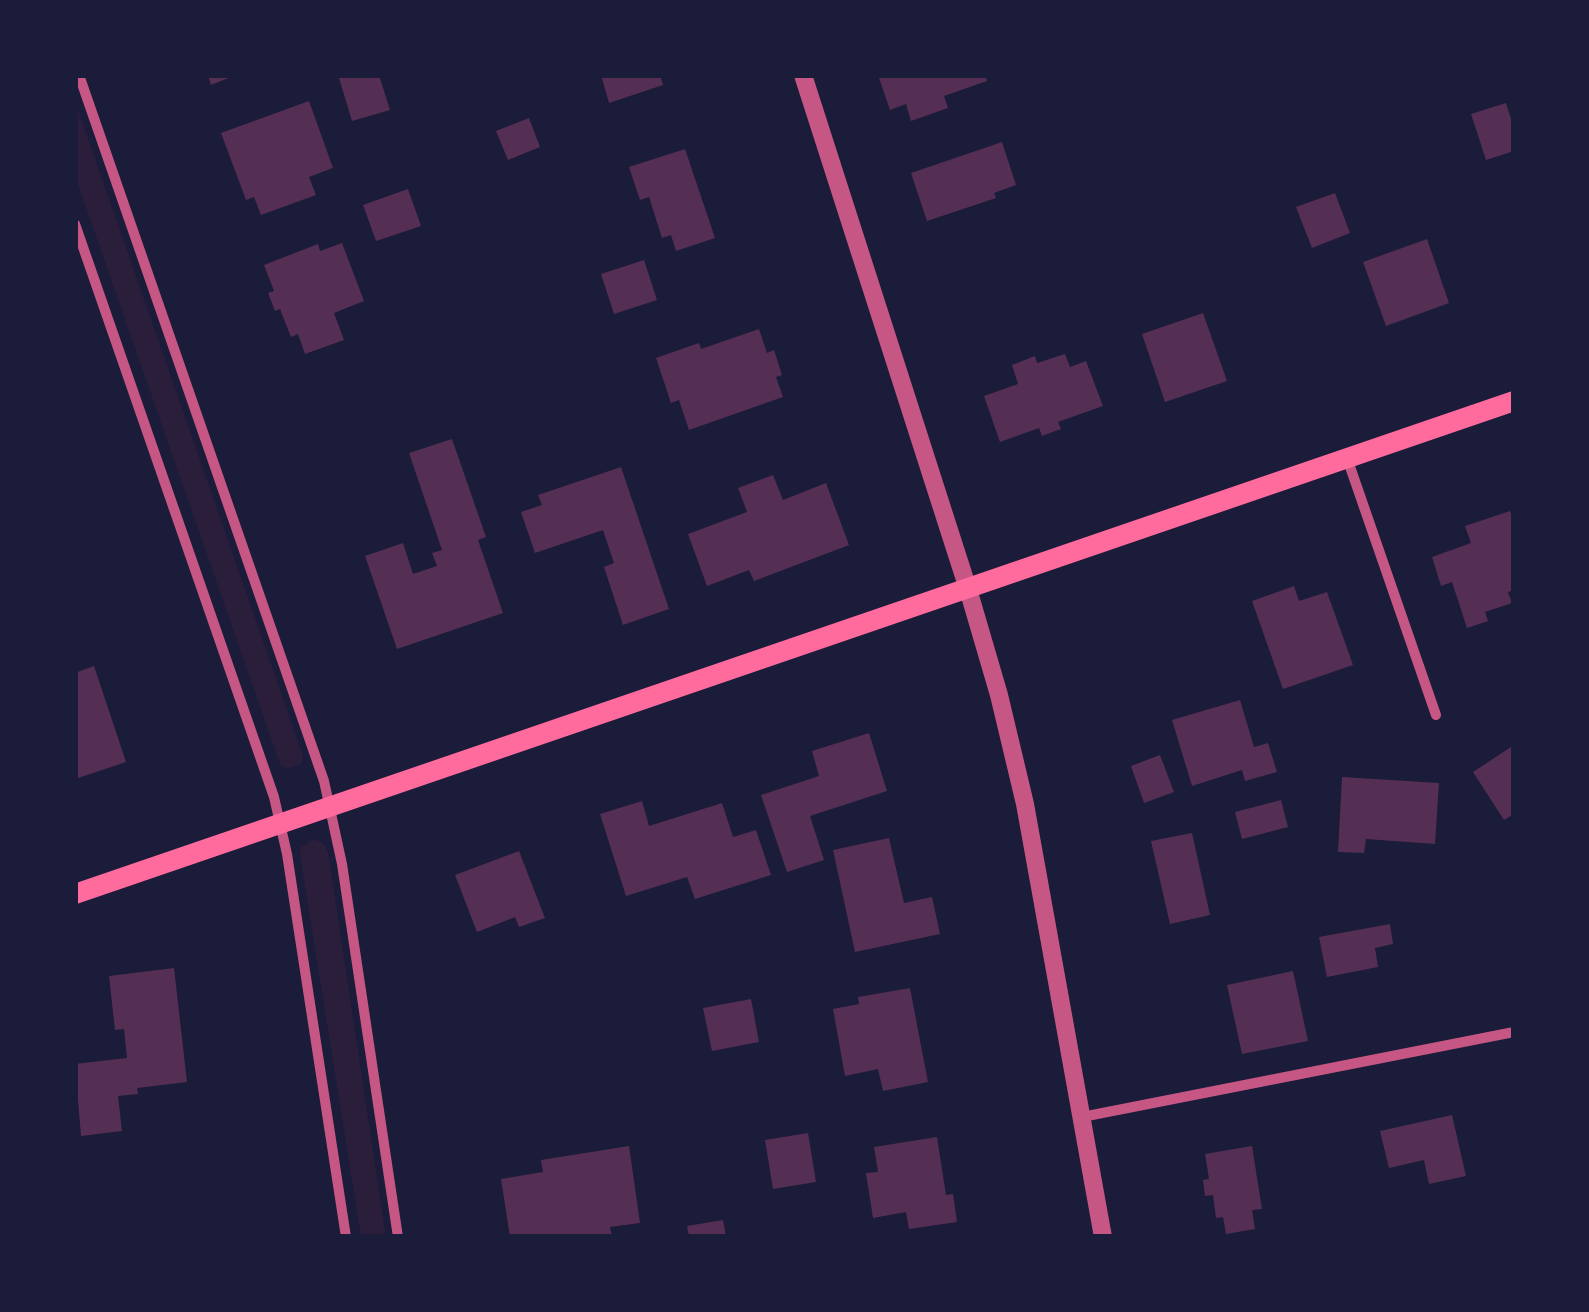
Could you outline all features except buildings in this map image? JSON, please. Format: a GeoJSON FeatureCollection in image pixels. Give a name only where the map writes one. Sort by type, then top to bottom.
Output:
{"type":"FeatureCollection","features":[{"type":"Feature","properties":{"kind":"main road"},"geometry":{"type":"LineString","coordinates":[[75,894],[1514,401]]}},
{"type":"Feature","properties":{"kind":"street"},"geometry":{"type":"LineString","coordinates":[[79,75],[330,806],[398,1237]]}},
{"type":"Feature","properties":{"kind":"street"},"geometry":{"type":"LineString","coordinates":[[803,75],[999,695],[1026,804],[1104,1237]]}},
{"type":"Feature","properties":{"kind":"street"},"geometry":{"type":"LineString","coordinates":[[75,224],[281,824],[346,1237]]}},
{"type":"Feature","properties":{"kind":"street"},"geometry":{"type":"LineString","coordinates":[[1347,458],[1436,715]]}},
{"type":"Feature","properties":{"kind":"street"},"geometry":{"type":"LineString","coordinates":[[1082,1117],[1514,1032]]}},
{"type":"Feature","properties":{"kind":"shaded area"},"geometry":{"type":"Polygon","coordinates":[[[75,101],[303,756],[301,764],[286,769],[280,764],[75,176],[75,101]]]}},
{"type":"Feature","properties":{"kind":"shaded area"},"geometry":{"type":"Polygon","coordinates":[[[312,840],[324,845],[329,858],[386,1237],[361,1237],[300,855],[301,847],[312,840]]]}}]}
